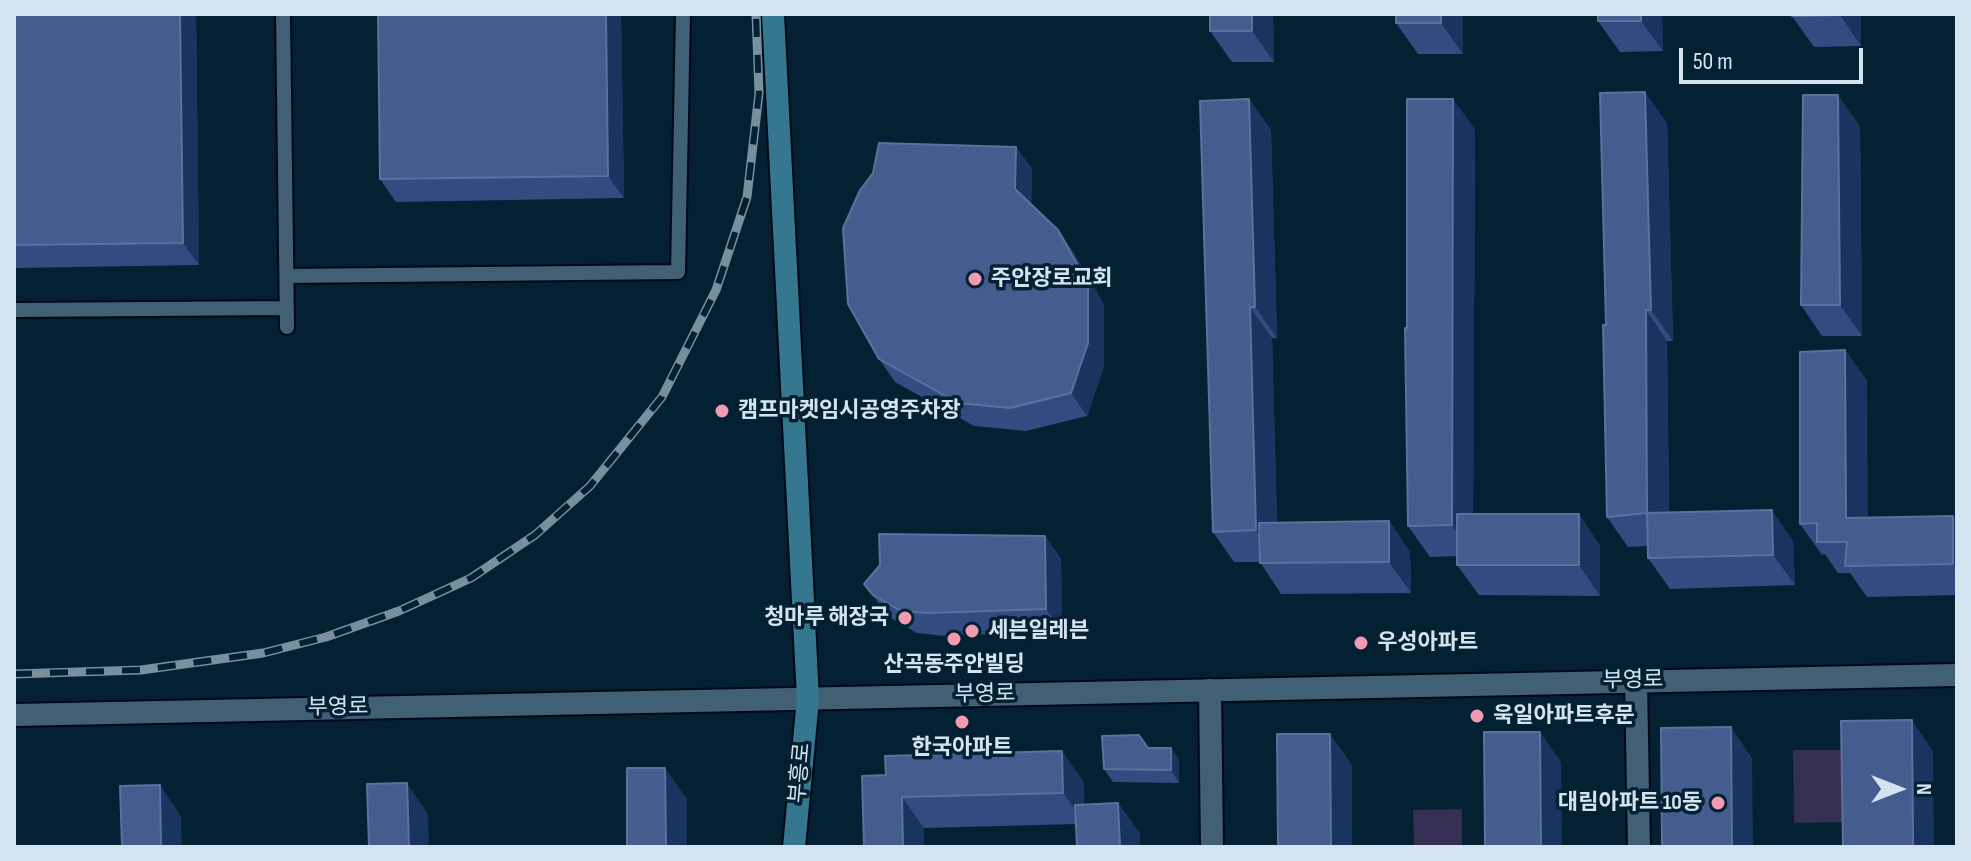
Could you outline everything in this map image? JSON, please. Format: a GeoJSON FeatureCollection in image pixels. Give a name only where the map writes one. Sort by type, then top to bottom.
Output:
{"type":"FeatureCollection","features":[{"type":"Feature","properties":{"kind":"main road","name":"부흥로"},"geometry":{"type":"LineString","coordinates":[[773,14],[808,699],[794,847]]}},
{"type":"Feature","properties":{"kind":"street","name":"부영로"},"geometry":{"type":"LineString","coordinates":[[14,715],[1957,675]]}},
{"type":"Feature","properties":{"kind":"street"},"geometry":{"type":"LineString","coordinates":[[1636,681],[1639,847]]}},
{"type":"Feature","properties":{"kind":"street"},"geometry":{"type":"LineString","coordinates":[[1210,690],[1212,847]]}},
{"type":"Feature","properties":{"kind":"lane"},"geometry":{"type":"LineString","coordinates":[[283,14],[287,327]]}},
{"type":"Feature","properties":{"kind":"lane"},"geometry":{"type":"LineString","coordinates":[[287,276],[678,272],[683,14]]}},
{"type":"Feature","properties":{"kind":"lane"},"geometry":{"type":"LineString","coordinates":[[14,310],[287,308]]}},
{"type":"Feature","properties":{"kind":"shaded area"},"geometry":{"type":"Polygon","coordinates":[[[1793,750],[1850,750],[1851,822],[1794,823],[1793,750]]]}},
{"type":"Feature","properties":{"kind":"shaded area"},"geometry":{"type":"Polygon","coordinates":[[[1462,809],[1462,847],[1414,847],[1413,810],[1462,809]]]}},
{"type":"Feature","properties":{"kind":"building"},"geometry":{"type":"Polygon","coordinates":[[[14,14],[180,14],[183,243],[14,245],[14,14]]]}},
{"type":"Feature","properties":{"kind":"building"},"geometry":{"type":"Polygon","coordinates":[[[378,14],[606,14],[608,176],[380,179],[378,14]]]}},
{"type":"Feature","properties":{"kind":"building"},"geometry":{"type":"Polygon","coordinates":[[[1210,14],[1252,14],[1252,31],[1210,31],[1210,14]]]}},
{"type":"Feature","properties":{"kind":"building"},"geometry":{"type":"Polygon","coordinates":[[[1396,14],[1441,14],[1441,23],[1396,23],[1396,14]]]}},
{"type":"Feature","properties":{"kind":"building"},"geometry":{"type":"Polygon","coordinates":[[[1598,14],[1641,14],[1641,21],[1598,21],[1598,14]]]}},
{"type":"Feature","properties":{"kind":"building"},"geometry":{"type":"Polygon","coordinates":[[[1840,14],[1840,15],[1792,16],[1840,14]]]}},
{"type":"Feature","properties":{"kind":"building"},"geometry":{"type":"Polygon","coordinates":[[[1645,92],[1651,310],[1646,310],[1647,513],[1607,517],[1600,93],[1645,92]]]}},
{"type":"Feature","properties":{"kind":"building"},"geometry":{"type":"Polygon","coordinates":[[[1803,95],[1838,95],[1840,305],[1801,305],[1803,95]]]}},
{"type":"Feature","properties":{"kind":"building"},"geometry":{"type":"Polygon","coordinates":[[[1249,99],[1255,307],[1250,307],[1256,530],[1213,532],[1200,101],[1249,99]]]}},
{"type":"Feature","properties":{"kind":"building"},"geometry":{"type":"Polygon","coordinates":[[[1407,99],[1453,99],[1452,525],[1408,526],[1405,328],[1407,99]]]}},
{"type":"Feature","properties":{"kind":"building","name":"주안장로교회"},"geometry":{"type":"Polygon","coordinates":[[[879,143],[1016,147],[1015,189],[1058,230],[1088,283],[1088,343],[1071,393],[1010,408],[958,403],[879,359],[848,304],[843,228],[860,190],[873,173],[879,143]]]}},
{"type":"Feature","properties":{"kind":"building"},"geometry":{"type":"Polygon","coordinates":[[[1845,350],[1846,518],[1953,516],[1953,564],[1845,566],[1847,542],[1817,542],[1817,523],[1800,524],[1800,352],[1845,350]]]}},
{"type":"Feature","properties":{"kind":"building"},"geometry":{"type":"Polygon","coordinates":[[[1772,510],[1773,555],[1648,558],[1647,513],[1772,510]]]}},
{"type":"Feature","properties":{"kind":"building"},"geometry":{"type":"Polygon","coordinates":[[[1457,514],[1579,514],[1579,565],[1457,565],[1457,514]]]}},
{"type":"Feature","properties":{"kind":"building"},"geometry":{"type":"Polygon","coordinates":[[[1389,521],[1389,562],[1260,563],[1259,523],[1389,521]]]}},
{"type":"Feature","properties":{"kind":"building"},"geometry":{"type":"Polygon","coordinates":[[[879,534],[1045,536],[1046,609],[901,611],[873,595],[864,584],[880,565],[879,534]]]}},
{"type":"Feature","properties":{"kind":"building"},"geometry":{"type":"Polygon","coordinates":[[[1912,720],[1913,847],[1843,847],[1841,721],[1912,720]]]}},
{"type":"Feature","properties":{"kind":"building"},"geometry":{"type":"Polygon","coordinates":[[[1731,727],[1732,847],[1662,847],[1661,728],[1731,727]]]}},
{"type":"Feature","properties":{"kind":"building"},"geometry":{"type":"Polygon","coordinates":[[[1484,732],[1540,732],[1541,847],[1485,847],[1484,732]]]}},
{"type":"Feature","properties":{"kind":"building"},"geometry":{"type":"Polygon","coordinates":[[[1277,734],[1330,734],[1331,847],[1278,847],[1277,734]]]}},
{"type":"Feature","properties":{"kind":"building"},"geometry":{"type":"Polygon","coordinates":[[[1139,735],[1148,748],[1171,748],[1171,770],[1104,769],[1102,736],[1139,735]]]}},
{"type":"Feature","properties":{"kind":"building"},"geometry":{"type":"Polygon","coordinates":[[[1062,751],[1063,793],[902,797],[903,847],[864,847],[862,776],[886,775],[885,756],[1062,751]]]}},
{"type":"Feature","properties":{"kind":"building"},"geometry":{"type":"Polygon","coordinates":[[[627,768],[665,768],[666,847],[627,847],[627,768]]]}},
{"type":"Feature","properties":{"kind":"building"},"geometry":{"type":"Polygon","coordinates":[[[407,783],[409,847],[369,847],[367,784],[407,783]]]}},
{"type":"Feature","properties":{"kind":"building"},"geometry":{"type":"Polygon","coordinates":[[[160,785],[161,847],[122,847],[120,786],[160,785]]]}},
{"type":"Feature","properties":{"kind":"building"},"geometry":{"type":"Polygon","coordinates":[[[1118,803],[1120,847],[1077,847],[1075,805],[1118,803]]]}},
{"type":"Feature","properties":{"kind":"railway"},"geometry":{"type":"LineString","coordinates":[[14,674],[141,670],[263,653],[326,637],[399,611],[471,578],[535,535],[590,486],[662,397],[716,290],[747,197],[759,93],[756,14]]}},
{"type":"Feature","properties":{"kind":"place","name":"주안장로교회"},"geometry":{"type":"Point","coordinates":[975,279]}},
{"type":"Feature","properties":{"kind":"place","name":"캠프마켓임시공영주차장"},"geometry":{"type":"Point","coordinates":[722,411]}},
{"type":"Feature","properties":{"kind":"place","name":"청마루 해장국"},"geometry":{"type":"Point","coordinates":[905,618]}},
{"type":"Feature","properties":{"kind":"place","name":"세븐일레븐"},"geometry":{"type":"Point","coordinates":[972,631]}},
{"type":"Feature","properties":{"kind":"place","name":"산곡동주안빌딩"},"geometry":{"type":"Point","coordinates":[954,639]}},
{"type":"Feature","properties":{"kind":"place","name":"우성아파트"},"geometry":{"type":"Point","coordinates":[1361,643]}},
{"type":"Feature","properties":{"kind":"place","name":"욱일아파트후문"},"geometry":{"type":"Point","coordinates":[1477,716]}},
{"type":"Feature","properties":{"kind":"place","name":"한국아파트"},"geometry":{"type":"Point","coordinates":[962,722]}},
{"type":"Feature","properties":{"kind":"place","name":"대림아파트 10동"},"geometry":{"type":"Point","coordinates":[1718,803]}}]}
